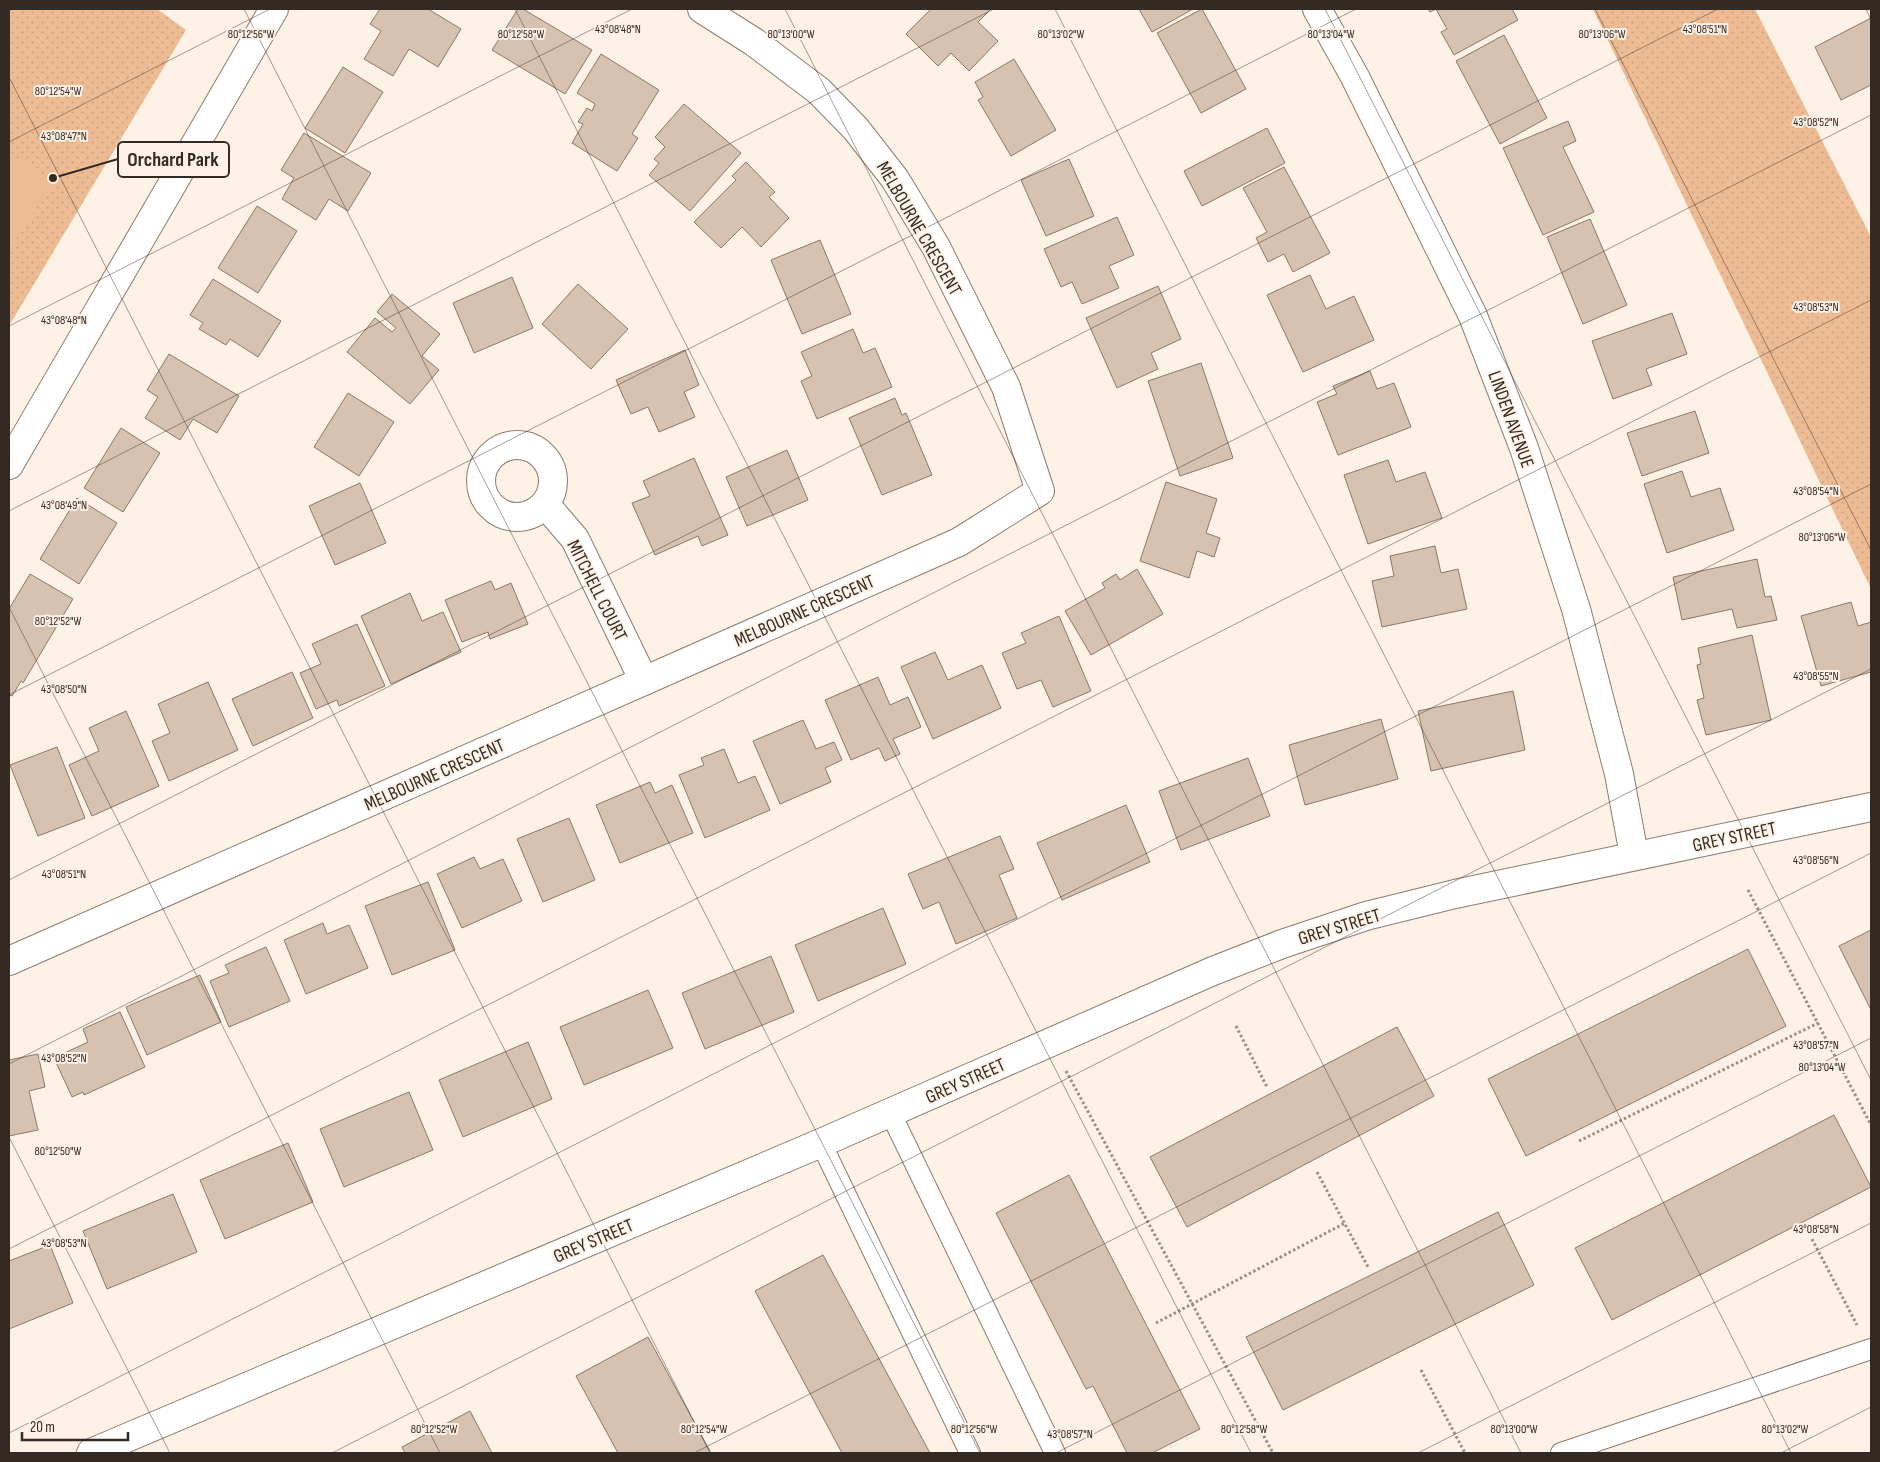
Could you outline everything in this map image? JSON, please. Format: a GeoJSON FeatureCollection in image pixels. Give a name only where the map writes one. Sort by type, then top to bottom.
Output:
{"type":"FeatureCollection","features":[{"type":"Feature","properties":{"kind":"street"},"geometry":{"type":"LineString","coordinates":[[9,465],[274,9]]}},
{"type":"Feature","properties":{"kind":"street","name":"MELBOURNE CRESCENT"},"geometry":{"type":"LineString","coordinates":[[9,961],[959,542],[1040,492],[1006,386],[936,247],[890,173],[856,128],[819,91],[754,42],[702,9]]}},
{"type":"Feature","properties":{"kind":"street","name":"LINDEN AVENUE"},"geometry":{"type":"LineString","coordinates":[[1317,9],[1355,77],[1473,316],[1524,448],[1576,609],[1619,774],[1634,856]]}},
{"type":"Feature","properties":{"kind":"street","name":"MITCHELL COURT"},"geometry":{"type":"LineString","coordinates":[[545,504],[575,539],[644,681]]}},
{"type":"Feature","properties":{"kind":"street","name":"GREY STREET"},"geometry":{"type":"LineString","coordinates":[[91,1453],[820,1143],[1213,971],[1282,944],[1366,916],[1455,894],[1871,807]]}},
{"type":"Feature","properties":{"kind":"lane"},"geometry":{"type":"LineString","coordinates":[[890,1112],[1054,1453]]}},
{"type":"Feature","properties":{"kind":"lane"},"geometry":{"type":"LineString","coordinates":[[820,1143],[970,1453]]}},
{"type":"Feature","properties":{"kind":"lane"},"geometry":{"type":"LineString","coordinates":[[1562,1453],[1871,1349]]}},
{"type":"Feature","properties":{"kind":"path"},"geometry":{"type":"LineString","coordinates":[[1748,890],[1871,1125]]}},
{"type":"Feature","properties":{"kind":"path"},"geometry":{"type":"LineString","coordinates":[[1579,1141],[1818,1024]]}},
{"type":"Feature","properties":{"kind":"path"},"geometry":{"type":"LineString","coordinates":[[1236,1026],[1267,1087]]}},
{"type":"Feature","properties":{"kind":"path"},"geometry":{"type":"LineString","coordinates":[[1050,1043],[1273,1453]]}},
{"type":"Feature","properties":{"kind":"path"},"geometry":{"type":"LineString","coordinates":[[1317,1172],[1368,1268]]}},
{"type":"Feature","properties":{"kind":"path"},"geometry":{"type":"LineString","coordinates":[[1156,1323],[1345,1223]]}},
{"type":"Feature","properties":{"kind":"path"},"geometry":{"type":"LineString","coordinates":[[1812,1239],[1871,1349]]}},
{"type":"Feature","properties":{"kind":"path"},"geometry":{"type":"LineString","coordinates":[[1421,1370],[1465,1453]]}},
{"type":"Feature","properties":{"kind":"shaded area"},"geometry":{"type":"Polygon","coordinates":[[[9,9],[157,9],[186,30],[9,326],[9,9]]]}},
{"type":"Feature","properties":{"kind":"shaded area"},"geometry":{"type":"Polygon","coordinates":[[[1593,9],[1755,9],[1871,237],[1871,589],[1593,9]]]}},
{"type":"Feature","properties":{"kind":"shaded area"},"geometry":{"type":"Polygon","coordinates":[[[9,153],[53,182],[9,250],[9,153]]]}},
{"type":"Feature","properties":{"kind":"building"},"geometry":{"type":"Polygon","coordinates":[[[380,9],[428,9],[461,29],[438,67],[409,49],[393,76],[364,59],[381,31],[370,24],[380,9]]]}},
{"type":"Feature","properties":{"kind":"building"},"geometry":{"type":"Polygon","coordinates":[[[518,9],[523,9],[592,50],[565,94],[492,50],[518,9]]]}},
{"type":"Feature","properties":{"kind":"building"},"geometry":{"type":"Polygon","coordinates":[[[931,9],[991,9],[978,22],[998,41],[969,71],[951,53],[938,66],[906,34],[931,9]]]}},
{"type":"Feature","properties":{"kind":"building"},"geometry":{"type":"Polygon","coordinates":[[[1139,9],[1193,9],[1152,32],[1139,9]]]}},
{"type":"Feature","properties":{"kind":"building"},"geometry":{"type":"Polygon","coordinates":[[[1202,9],[1246,89],[1201,113],[1157,33],[1202,9]]]}},
{"type":"Feature","properties":{"kind":"building"},"geometry":{"type":"Polygon","coordinates":[[[1436,9],[1512,9],[1518,20],[1454,55],[1441,32],[1447,29],[1436,9]]]}},
{"type":"Feature","properties":{"kind":"building"},"geometry":{"type":"Polygon","coordinates":[[[1871,18],[1871,85],[1841,100],[1815,47],[1871,18]]]}},
{"type":"Feature","properties":{"kind":"building"},"geometry":{"type":"Polygon","coordinates":[[[1504,35],[1547,118],[1500,144],[1456,61],[1504,35]]]}},
{"type":"Feature","properties":{"kind":"building"},"geometry":{"type":"Polygon","coordinates":[[[601,54],[659,90],[632,134],[638,138],[617,171],[572,143],[583,124],[578,122],[587,108],[592,111],[595,104],[577,93],[601,54]]]}},
{"type":"Feature","properties":{"kind":"building"},"geometry":{"type":"Polygon","coordinates":[[[1014,59],[1056,130],[1011,156],[978,100],[983,97],[975,82],[1014,59]]]}},
{"type":"Feature","properties":{"kind":"building"},"geometry":{"type":"Polygon","coordinates":[[[343,67],[383,92],[345,153],[305,128],[343,67]]]}},
{"type":"Feature","properties":{"kind":"building"},"geometry":{"type":"Polygon","coordinates":[[[684,104],[741,153],[690,211],[649,175],[659,163],[654,159],[665,147],[655,137],[684,104]]]}},
{"type":"Feature","properties":{"kind":"building"},"geometry":{"type":"Polygon","coordinates":[[[1568,121],[1576,141],[1563,147],[1594,212],[1543,235],[1503,148],[1568,121]]]}},
{"type":"Feature","properties":{"kind":"building"},"geometry":{"type":"Polygon","coordinates":[[[1267,128],[1285,163],[1202,206],[1184,171],[1267,128]]]}},
{"type":"Feature","properties":{"kind":"building"},"geometry":{"type":"Polygon","coordinates":[[[304,133],[371,173],[348,211],[329,199],[316,220],[282,199],[294,178],[281,170],[304,133]]]}},
{"type":"Feature","properties":{"kind":"building"},"geometry":{"type":"Polygon","coordinates":[[[1069,159],[1094,216],[1046,236],[1021,180],[1069,159]]]}},
{"type":"Feature","properties":{"kind":"building"},"geometry":{"type":"Polygon","coordinates":[[[746,162],[775,192],[769,197],[789,218],[761,247],[742,227],[721,248],[694,222],[736,180],[732,176],[746,162]]]}},
{"type":"Feature","properties":{"kind":"building"},"geometry":{"type":"Polygon","coordinates":[[[1284,167],[1330,253],[1293,272],[1284,254],[1268,262],[1256,238],[1267,232],[1243,188],[1284,167]]]}},
{"type":"Feature","properties":{"kind":"building"},"geometry":{"type":"Polygon","coordinates":[[[257,206],[297,231],[258,293],[218,268],[257,206]]]}},
{"type":"Feature","properties":{"kind":"building"},"geometry":{"type":"Polygon","coordinates":[[[1117,217],[1134,255],[1109,266],[1119,288],[1082,304],[1072,282],[1061,287],[1044,249],[1117,217]]]}},
{"type":"Feature","properties":{"kind":"building"},"geometry":{"type":"Polygon","coordinates":[[[1590,219],[1627,305],[1583,324],[1547,237],[1590,219]]]}},
{"type":"Feature","properties":{"kind":"building"},"geometry":{"type":"Polygon","coordinates":[[[820,240],[851,314],[802,334],[771,260],[820,240]]]}},
{"type":"Feature","properties":{"kind":"building"},"geometry":{"type":"Polygon","coordinates":[[[1310,275],[1326,309],[1354,296],[1374,340],[1303,372],[1267,295],[1310,275]]]}},
{"type":"Feature","properties":{"kind":"building"},"geometry":{"type":"Polygon","coordinates":[[[512,277],[533,328],[474,353],[453,303],[512,277]]]}},
{"type":"Feature","properties":{"kind":"building"},"geometry":{"type":"Polygon","coordinates":[[[213,279],[281,321],[258,357],[230,339],[226,345],[199,329],[203,323],[190,315],[213,279]]]}},
{"type":"Feature","properties":{"kind":"building"},"geometry":{"type":"Polygon","coordinates":[[[578,284],[628,329],[591,369],[542,324],[578,284]]]}},
{"type":"Feature","properties":{"kind":"building"},"geometry":{"type":"Polygon","coordinates":[[[1158,286],[1181,339],[1151,353],[1158,369],[1117,388],[1086,318],[1158,286]]]}},
{"type":"Feature","properties":{"kind":"building"},"geometry":{"type":"Polygon","coordinates":[[[392,294],[440,334],[422,356],[439,370],[410,404],[347,352],[375,318],[392,332],[396,328],[377,312],[392,294]]]}},
{"type":"Feature","properties":{"kind":"building"},"geometry":{"type":"Polygon","coordinates":[[[1672,313],[1687,354],[1646,369],[1652,385],[1613,399],[1592,341],[1672,313]]]}},
{"type":"Feature","properties":{"kind":"building"},"geometry":{"type":"Polygon","coordinates":[[[853,329],[863,353],[875,348],[892,387],[817,419],[801,381],[812,376],[801,352],[853,329]]]}},
{"type":"Feature","properties":{"kind":"building"},"geometry":{"type":"Polygon","coordinates":[[[685,350],[699,385],[684,392],[695,417],[659,432],[648,407],[631,414],[616,380],[685,350]]]}},
{"type":"Feature","properties":{"kind":"building"},"geometry":{"type":"Polygon","coordinates":[[[169,354],[239,396],[217,433],[193,419],[180,440],[145,418],[158,397],[147,390],[169,354]]]}},
{"type":"Feature","properties":{"kind":"building"},"geometry":{"type":"Polygon","coordinates":[[[1201,363],[1233,458],[1180,476],[1148,381],[1201,363]]]}},
{"type":"Feature","properties":{"kind":"building"},"geometry":{"type":"Polygon","coordinates":[[[1370,371],[1377,389],[1394,383],[1411,427],[1338,455],[1317,402],[1337,394],[1333,386],[1370,371]]]}},
{"type":"Feature","properties":{"kind":"building"},"geometry":{"type":"Polygon","coordinates":[[[348,393],[394,422],[359,476],[314,447],[348,393]]]}},
{"type":"Feature","properties":{"kind":"building"},"geometry":{"type":"Polygon","coordinates":[[[895,398],[902,415],[906,413],[932,475],[882,495],[849,418],[895,398]]]}},
{"type":"Feature","properties":{"kind":"building"},"geometry":{"type":"Polygon","coordinates":[[[1695,411],[1709,453],[1642,476],[1627,433],[1695,411]]]}},
{"type":"Feature","properties":{"kind":"building"},"geometry":{"type":"Polygon","coordinates":[[[121,428],[160,453],[123,512],[84,488],[121,428]]]}},
{"type":"Feature","properties":{"kind":"building"},"geometry":{"type":"Polygon","coordinates":[[[787,450],[808,500],[747,526],[726,477],[787,450]]]}},
{"type":"Feature","properties":{"kind":"building"},"geometry":{"type":"Polygon","coordinates":[[[694,458],[728,535],[702,546],[698,536],[655,555],[632,503],[650,496],[643,481],[694,458]]]}},
{"type":"Feature","properties":{"kind":"building"},"geometry":{"type":"Polygon","coordinates":[[[1388,460],[1396,482],[1425,472],[1442,518],[1368,544],[1344,475],[1388,460]]]}},
{"type":"Feature","properties":{"kind":"building"},"geometry":{"type":"Polygon","coordinates":[[[1682,471],[1691,497],[1720,488],[1734,530],[1667,553],[1644,484],[1682,471]]]}},
{"type":"Feature","properties":{"kind":"building"},"geometry":{"type":"Polygon","coordinates":[[[1166,482],[1217,499],[1206,533],[1220,538],[1214,557],[1197,551],[1189,578],[1140,561],[1166,482]]]}},
{"type":"Feature","properties":{"kind":"building"},"geometry":{"type":"Polygon","coordinates":[[[360,483],[386,543],[335,565],[309,506],[360,483]]]}},
{"type":"Feature","properties":{"kind":"building"},"geometry":{"type":"Polygon","coordinates":[[[77,498],[117,523],[79,584],[40,559],[77,498]]]}},
{"type":"Feature","properties":{"kind":"building"},"geometry":{"type":"Polygon","coordinates":[[[1435,546],[1441,573],[1458,569],[1467,609],[1382,627],[1372,581],[1394,576],[1390,556],[1435,546]]]}},
{"type":"Feature","properties":{"kind":"building"},"geometry":{"type":"Polygon","coordinates":[[[1757,559],[1765,597],[1771,596],[1777,620],[1737,628],[1732,609],[1682,620],[1673,577],[1757,559]]]}},
{"type":"Feature","properties":{"kind":"building"},"geometry":{"type":"Polygon","coordinates":[[[1137,569],[1163,614],[1091,655],[1065,611],[1105,588],[1102,583],[1116,574],[1120,580],[1137,569]]]}},
{"type":"Feature","properties":{"kind":"building"},"geometry":{"type":"Polygon","coordinates":[[[30,574],[73,599],[23,683],[21,681],[12,696],[9,695],[9,609],[30,574]]]}},
{"type":"Feature","properties":{"kind":"building"},"geometry":{"type":"Polygon","coordinates":[[[491,581],[495,590],[511,583],[528,624],[490,639],[488,632],[462,642],[445,600],[491,581]]]}},
{"type":"Feature","properties":{"kind":"building"},"geometry":{"type":"Polygon","coordinates":[[[410,593],[422,621],[443,612],[461,652],[391,684],[361,616],[410,593]]]}},
{"type":"Feature","properties":{"kind":"building"},"geometry":{"type":"Polygon","coordinates":[[[1851,602],[1858,626],[1871,622],[1871,672],[1821,686],[1801,616],[1851,602]]]}},
{"type":"Feature","properties":{"kind":"building"},"geometry":{"type":"Polygon","coordinates":[[[1059,616],[1091,691],[1053,707],[1041,680],[1017,689],[1002,653],[1026,643],[1021,633],[1059,616]]]}},
{"type":"Feature","properties":{"kind":"building"},"geometry":{"type":"Polygon","coordinates":[[[357,624],[385,686],[339,706],[337,700],[316,709],[300,673],[321,664],[312,644],[357,624]]]}},
{"type":"Feature","properties":{"kind":"building"},"geometry":{"type":"Polygon","coordinates":[[[1752,635],[1771,720],[1706,735],[1697,700],[1704,698],[1697,665],[1701,664],[1698,648],[1752,635]]]}},
{"type":"Feature","properties":{"kind":"building"},"geometry":{"type":"Polygon","coordinates":[[[935,652],[948,680],[982,665],[1001,708],[933,739],[901,667],[935,652]]]}},
{"type":"Feature","properties":{"kind":"building"},"geometry":{"type":"Polygon","coordinates":[[[292,672],[313,718],[253,746],[232,699],[292,672]]]}},
{"type":"Feature","properties":{"kind":"building"},"geometry":{"type":"Polygon","coordinates":[[[878,677],[890,705],[908,697],[921,727],[893,739],[900,754],[885,761],[879,748],[851,760],[825,700],[878,677]]]}},
{"type":"Feature","properties":{"kind":"building"},"geometry":{"type":"Polygon","coordinates":[[[208,682],[238,750],[169,781],[152,741],[170,733],[158,704],[208,682]]]}},
{"type":"Feature","properties":{"kind":"building"},"geometry":{"type":"Polygon","coordinates":[[[1513,691],[1525,750],[1431,771],[1418,711],[1513,691]]]}},
{"type":"Feature","properties":{"kind":"building"},"geometry":{"type":"Polygon","coordinates":[[[126,711],[159,786],[92,816],[69,765],[99,751],[89,728],[126,711]]]}},
{"type":"Feature","properties":{"kind":"building"},"geometry":{"type":"Polygon","coordinates":[[[1381,719],[1398,779],[1305,805],[1289,745],[1381,719]]]}},
{"type":"Feature","properties":{"kind":"building"},"geometry":{"type":"Polygon","coordinates":[[[803,720],[816,749],[834,742],[842,760],[825,768],[831,782],[780,804],[753,741],[803,720]]]}},
{"type":"Feature","properties":{"kind":"building"},"geometry":{"type":"Polygon","coordinates":[[[57,747],[85,818],[38,836],[10,765],[57,747]]]}},
{"type":"Feature","properties":{"kind":"building"},"geometry":{"type":"Polygon","coordinates":[[[724,749],[738,783],[755,776],[770,810],[705,838],[679,775],[704,765],[701,758],[724,749]]]}},
{"type":"Feature","properties":{"kind":"building"},"geometry":{"type":"Polygon","coordinates":[[[1248,758],[1270,816],[1181,850],[1159,791],[1248,758]]]}},
{"type":"Feature","properties":{"kind":"building"},"geometry":{"type":"Polygon","coordinates":[[[650,782],[655,793],[672,785],[693,833],[620,863],[596,805],[650,782]]]}},
{"type":"Feature","properties":{"kind":"building"},"geometry":{"type":"Polygon","coordinates":[[[1126,805],[1150,862],[1062,900],[1037,843],[1126,805]]]}},
{"type":"Feature","properties":{"kind":"building"},"geometry":{"type":"Polygon","coordinates":[[[569,818],[595,880],[543,902],[517,839],[569,818]]]}},
{"type":"Feature","properties":{"kind":"building"},"geometry":{"type":"Polygon","coordinates":[[[1000,836],[1014,869],[999,875],[1017,918],[956,944],[939,902],[923,909],[908,874],[1000,836]]]}},
{"type":"Feature","properties":{"kind":"building"},"geometry":{"type":"Polygon","coordinates":[[[474,857],[480,869],[503,859],[522,901],[462,928],[437,874],[474,857]]]}},
{"type":"Feature","properties":{"kind":"building"},"geometry":{"type":"Polygon","coordinates":[[[428,882],[455,950],[392,975],[365,906],[428,882]]]}},
{"type":"Feature","properties":{"kind":"building"},"geometry":{"type":"Polygon","coordinates":[[[883,908],[906,964],[818,1001],[795,945],[883,908]]]}},
{"type":"Feature","properties":{"kind":"building"},"geometry":{"type":"Polygon","coordinates":[[[323,923],[327,934],[349,925],[368,968],[306,994],[284,940],[323,923]]]}},
{"type":"Feature","properties":{"kind":"building"},"geometry":{"type":"Polygon","coordinates":[[[1871,930],[1871,1010],[1839,946],[1871,930]]]}},
{"type":"Feature","properties":{"kind":"building"},"geometry":{"type":"Polygon","coordinates":[[[266,947],[290,1001],[229,1027],[210,981],[229,973],[225,965],[266,947]]]}},
{"type":"Feature","properties":{"kind":"building"},"geometry":{"type":"Polygon","coordinates":[[[1748,949],[1786,1026],[1526,1156],[1488,1079],[1748,949]]]}},
{"type":"Feature","properties":{"kind":"building"},"geometry":{"type":"Polygon","coordinates":[[[771,956],[794,1012],[705,1049],[682,993],[771,956]]]}},
{"type":"Feature","properties":{"kind":"building"},"geometry":{"type":"Polygon","coordinates":[[[200,975],[221,1022],[147,1055],[126,1007],[200,975]]]}},
{"type":"Feature","properties":{"kind":"building"},"geometry":{"type":"Polygon","coordinates":[[[648,990],[673,1048],[584,1085],[560,1027],[648,990]]]}},
{"type":"Feature","properties":{"kind":"building"},"geometry":{"type":"Polygon","coordinates":[[[120,1012],[145,1067],[84,1095],[83,1092],[72,1097],[54,1058],[88,1042],[83,1029],[120,1012]]]}},
{"type":"Feature","properties":{"kind":"building"},"geometry":{"type":"Polygon","coordinates":[[[1397,1027],[1434,1096],[1187,1227],[1150,1157],[1397,1027]]]}},
{"type":"Feature","properties":{"kind":"building"},"geometry":{"type":"Polygon","coordinates":[[[528,1042],[552,1099],[463,1137],[439,1080],[528,1042]]]}},
{"type":"Feature","properties":{"kind":"building"},"geometry":{"type":"Polygon","coordinates":[[[38,1054],[45,1087],[29,1091],[38,1130],[9,1136],[9,1060],[38,1054]]]}},
{"type":"Feature","properties":{"kind":"building"},"geometry":{"type":"Polygon","coordinates":[[[409,1092],[433,1150],[344,1187],[320,1129],[409,1092]]]}},
{"type":"Feature","properties":{"kind":"building"},"geometry":{"type":"Polygon","coordinates":[[[1834,1115],[1871,1187],[1612,1320],[1575,1248],[1834,1115]]]}},
{"type":"Feature","properties":{"kind":"building"},"geometry":{"type":"Polygon","coordinates":[[[288,1143],[313,1202],[225,1239],[200,1180],[288,1143]]]}},
{"type":"Feature","properties":{"kind":"building"},"geometry":{"type":"Polygon","coordinates":[[[1069,1175],[1200,1429],[1152,1453],[1127,1453],[1093,1386],[1086,1389],[996,1213],[1069,1175]]]}},
{"type":"Feature","properties":{"kind":"building"},"geometry":{"type":"Polygon","coordinates":[[[173,1194],[197,1252],[107,1289],[83,1231],[173,1194]]]}},
{"type":"Feature","properties":{"kind":"building"},"geometry":{"type":"Polygon","coordinates":[[[1498,1212],[1534,1285],[1283,1410],[1246,1337],[1498,1212]]]}},
{"type":"Feature","properties":{"kind":"building"},"geometry":{"type":"Polygon","coordinates":[[[50,1245],[73,1303],[9,1329],[9,1261],[50,1245]]]}},
{"type":"Feature","properties":{"kind":"building"},"geometry":{"type":"Polygon","coordinates":[[[823,1255],[930,1453],[842,1453],[755,1291],[823,1255]]]}},
{"type":"Feature","properties":{"kind":"building"},"geometry":{"type":"Polygon","coordinates":[[[648,1337],[711,1453],[618,1453],[576,1376],[648,1337]]]}},
{"type":"Feature","properties":{"kind":"building"},"geometry":{"type":"Polygon","coordinates":[[[470,1411],[492,1453],[405,1453],[402,1447],[470,1411]]]}},
{"type":"Feature","properties":{"kind":"place","name":"Orchard Park"},"geometry":{"type":"Point","coordinates":[53,178]}}]}
